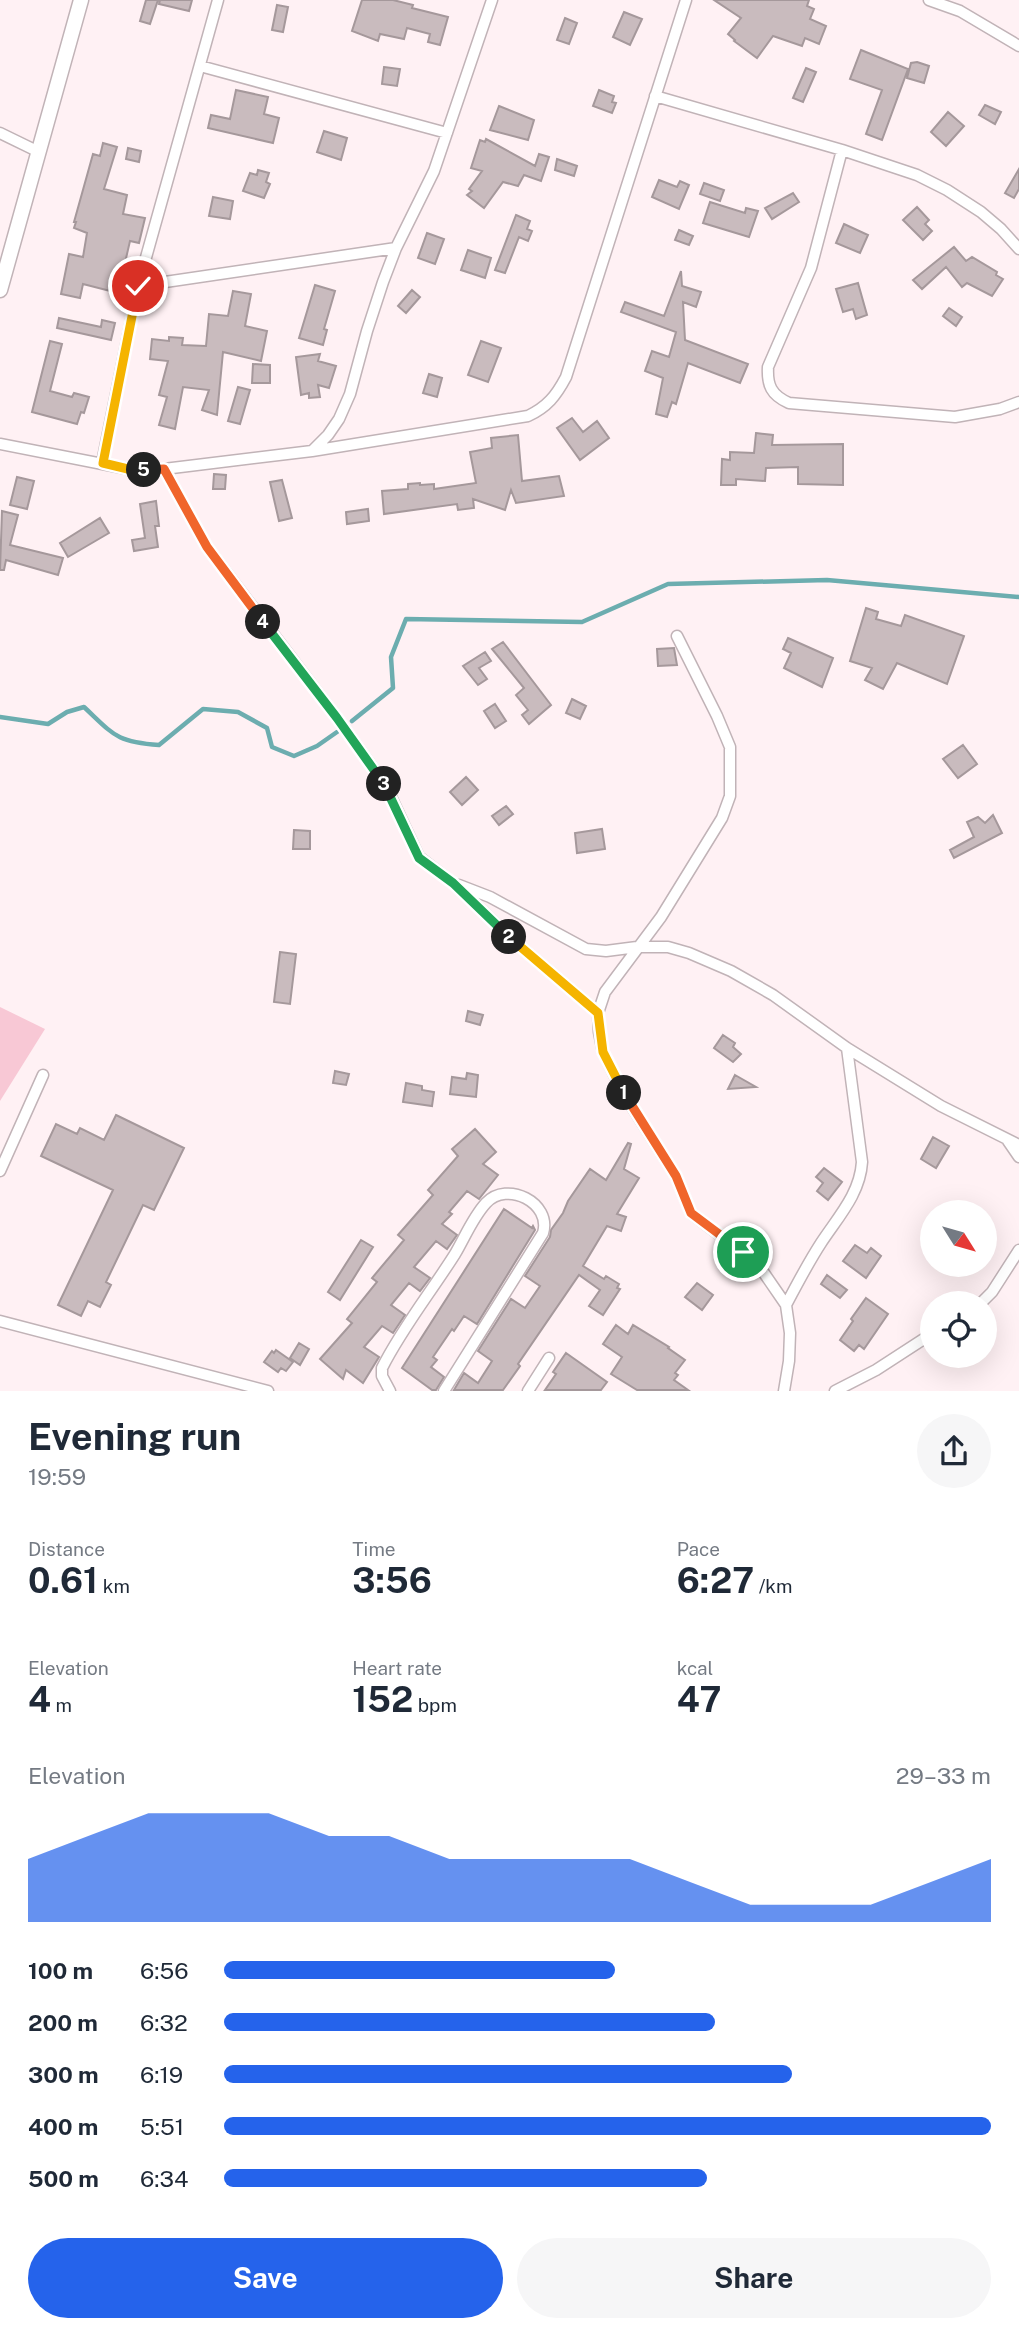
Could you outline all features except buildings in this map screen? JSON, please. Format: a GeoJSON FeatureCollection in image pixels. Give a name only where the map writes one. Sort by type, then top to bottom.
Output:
{"type":"FeatureCollection","features":[{"type":"Feature","properties":{"kind":"street"},"geometry":{"type":"LineString","coordinates":[[0,290],[80,0]]}},
{"type":"Feature","properties":{"kind":"street"},"geometry":{"type":"LineString","coordinates":[[103,463],[138,286],[218,0]]}},
{"type":"Feature","properties":{"kind":"street"},"geometry":{"type":"LineString","coordinates":[[312,451],[340,419],[350,394],[367,331],[396,248],[434,171],[492,0]]}},
{"type":"Feature","properties":{"kind":"street"},"geometry":{"type":"LineString","coordinates":[[0,444],[128,469],[164,469],[312,451],[528,416],[543,409],[558,394],[566,377],[686,0]]}},
{"type":"Feature","properties":{"kind":"street"},"geometry":{"type":"LineString","coordinates":[[929,0],[960,11],[1019,46]]}},
{"type":"Feature","properties":{"kind":"street"},"geometry":{"type":"LineString","coordinates":[[200,66],[447,133]]}},
{"type":"Feature","properties":{"kind":"street"},"geometry":{"type":"LineString","coordinates":[[655,96],[842,150],[917,176],[947,190],[981,212],[1019,249]]}},
{"type":"Feature","properties":{"kind":"street"},"geometry":{"type":"LineString","coordinates":[[0,133],[39,152]]}},
{"type":"Feature","properties":{"kind":"street"},"geometry":{"type":"LineString","coordinates":[[842,150],[811,268],[768,367],[767,380],[770,390],[779,399],[789,402],[954,417],[1000,409],[1019,402]]}},
{"type":"Feature","properties":{"kind":"street"},"geometry":{"type":"LineString","coordinates":[[138,286],[396,248]]}},
{"type":"Feature","properties":{"kind":"street"},"geometry":{"type":"LineString","coordinates":[[164,469],[207,547],[386,786],[419,858],[453,883],[515,942],[598,1013]]}},
{"type":"Feature","properties":{"kind":"street"},"geometry":{"type":"LineString","coordinates":[[677,636],[730,747],[730,796],[722,818],[661,918],[605,992],[598,1013],[603,1052],[622,1090],[676,1176],[691,1213],[743,1252],[764,1273],[786,1305],[790,1333],[784,1391]]}},
{"type":"Feature","properties":{"kind":"street"},"geometry":{"type":"LineString","coordinates":[[453,883],[490,897],[586,949],[606,951],[668,947],[731,971],[773,995],[847,1048],[961,1118],[1019,1145]]}},
{"type":"Feature","properties":{"kind":"street"},"geometry":{"type":"LineString","coordinates":[[786,1305],[820,1245],[853,1196],[861,1178],[862,1162],[847,1048]]}},
{"type":"Feature","properties":{"kind":"street"},"geometry":{"type":"LineString","coordinates":[[0,1171],[44,1075]]}},
{"type":"Feature","properties":{"kind":"street"},"geometry":{"type":"LineString","coordinates":[[1006,1139],[1019,1157]]}},
{"type":"Feature","properties":{"kind":"street"},"geometry":{"type":"LineString","coordinates":[[390,1391],[382,1368],[457,1251],[478,1213],[492,1197],[501,1194],[522,1195],[531,1201],[544,1220],[543,1233],[444,1391]]}},
{"type":"Feature","properties":{"kind":"street"},"geometry":{"type":"LineString","coordinates":[[993,1291],[1019,1250]]}},
{"type":"Feature","properties":{"kind":"street"},"geometry":{"type":"LineString","coordinates":[[0,1321],[268,1391]]}},
{"type":"Feature","properties":{"kind":"street"},"geometry":{"type":"LineString","coordinates":[[835,1391],[876,1370],[920,1342]]}},
{"type":"Feature","properties":{"kind":"street"},"geometry":{"type":"LineString","coordinates":[[528,1391],[549,1358]]}},
{"type":"Feature","properties":{"kind":"shaded area"},"geometry":{"type":"Polygon","coordinates":[[[0,1007],[45,1029],[0,1101],[0,1007]]]}},
{"type":"Feature","properties":{"kind":"waterway"},"geometry":{"type":"LineString","coordinates":[[352,721],[393,688],[391,657],[406,619],[582,622],[668,584],[827,580],[1019,597]]}},
{"type":"Feature","properties":{"kind":"waterway"},"geometry":{"type":"LineString","coordinates":[[0,717],[48,724],[67,712],[84,707],[124,739],[159,745],[203,709],[238,712],[267,728],[272,747],[294,756],[317,746],[337,732]]}},
{"type":"Feature","properties":{"kind":"route"},"geometry":{"type":"LineString","coordinates":[[138,286],[103,463],[128,469],[164,469],[207,547],[386,786],[419,858],[453,883],[515,942],[598,1013],[603,1052],[622,1090],[676,1176],[691,1213],[743,1252]]}}]}
